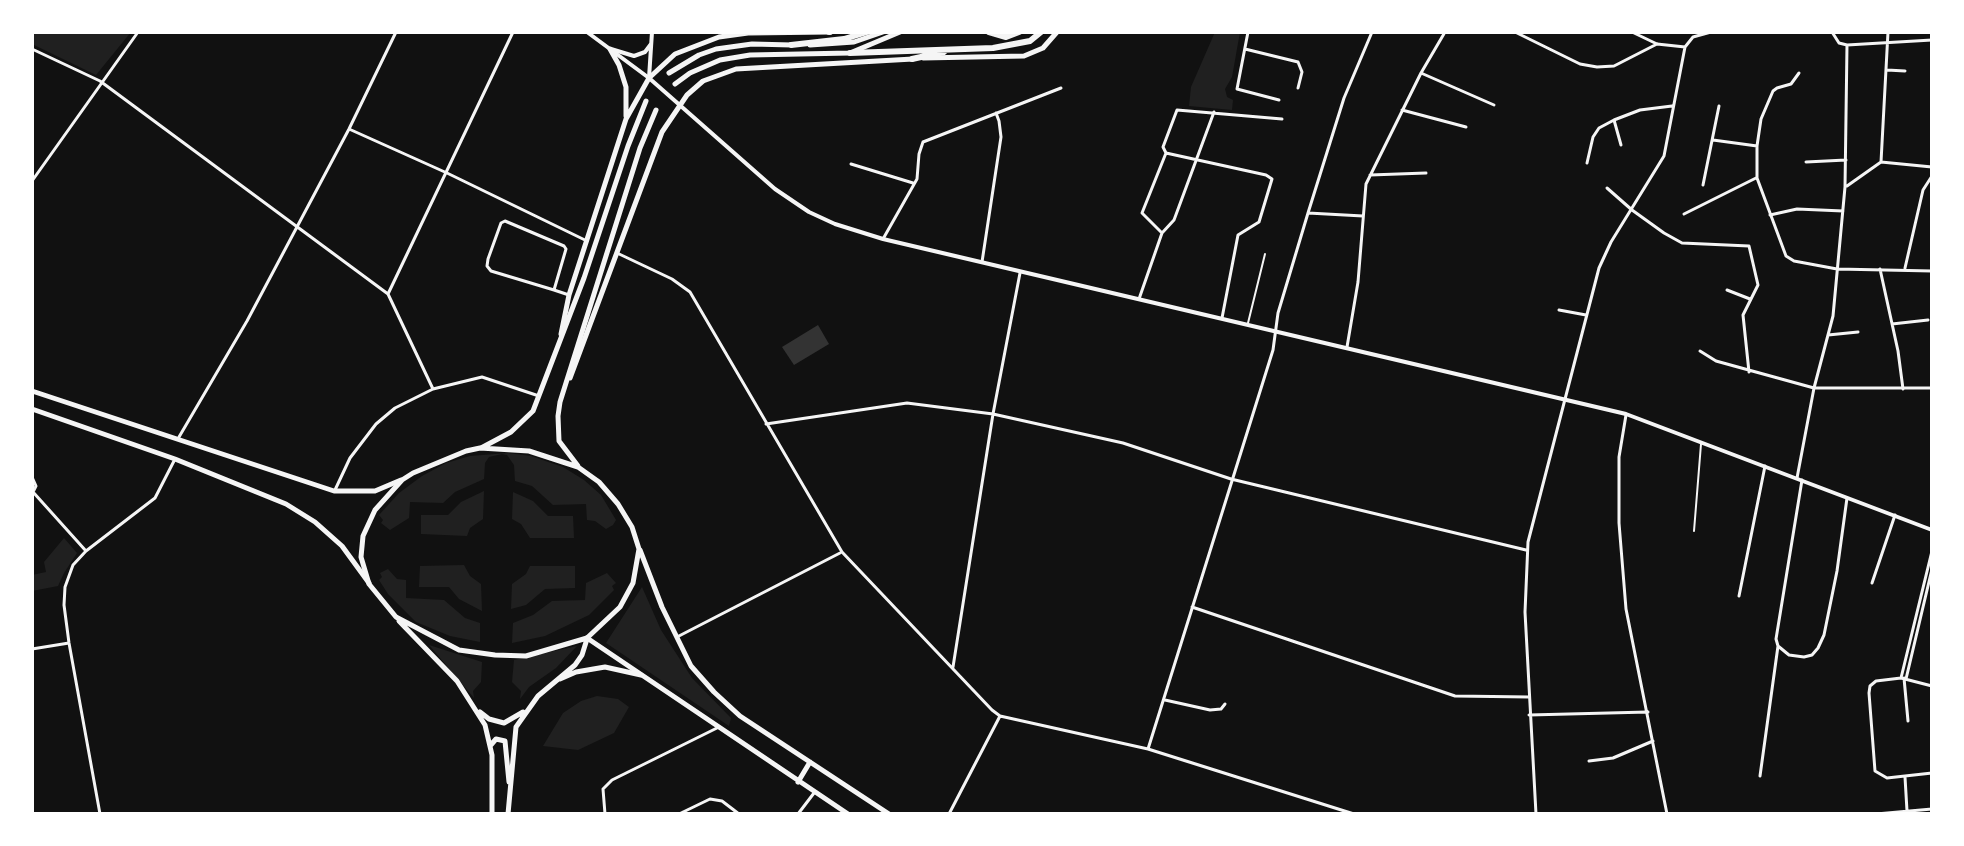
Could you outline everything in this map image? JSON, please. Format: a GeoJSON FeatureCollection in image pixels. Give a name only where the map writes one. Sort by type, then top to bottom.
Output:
{"type":"FeatureCollection","features":[{"type":"Feature","properties":{"kind":"highway"},"geometry":{"type":"LineString","coordinates":[[791,45],[844,39],[867,32]]}},
{"type":"Feature","properties":{"kind":"highway"},"geometry":{"type":"LineString","coordinates":[[989,32],[1006,37],[1019,32]]}},
{"type":"Feature","properties":{"kind":"highway"},"geometry":{"type":"LineString","coordinates":[[850,53],[1012,46],[1030,41],[1041,32]]}},
{"type":"Feature","properties":{"kind":"highway"},"geometry":{"type":"LineString","coordinates":[[912,59],[959,49]]}},
{"type":"Feature","properties":{"kind":"main road"},"geometry":{"type":"LineString","coordinates":[[587,32],[649,78],[775,189],[835,224],[883,239],[1626,414],[1932,530]]}},
{"type":"Feature","properties":{"kind":"main road"},"geometry":{"type":"LineString","coordinates":[[649,78],[652,32]]}},
{"type":"Feature","properties":{"kind":"main road"},"geometry":{"type":"LineString","coordinates":[[556,353],[569,295],[626,119],[649,78],[675,54],[719,35],[830,32]]}},
{"type":"Feature","properties":{"kind":"main road"},"geometry":{"type":"LineString","coordinates":[[669,73],[716,49],[752,44],[854,42],[883,32]]}},
{"type":"Feature","properties":{"kind":"main road"},"geometry":{"type":"LineString","coordinates":[[675,84],[706,65],[735,57],[850,53],[900,32]]}},
{"type":"Feature","properties":{"kind":"main road"},"geometry":{"type":"LineString","coordinates":[[560,402],[662,132],[679,104],[703,81],[736,69],[1024,56],[1043,48],[1057,32]]}},
{"type":"Feature","properties":{"kind":"main road"},"geometry":{"type":"LineString","coordinates":[[610,49],[634,56],[645,52],[651,44]]}},
{"type":"Feature","properties":{"kind":"main road"},"geometry":{"type":"LineString","coordinates":[[610,49],[626,87],[626,119]]}},
{"type":"Feature","properties":{"kind":"main road"},"geometry":{"type":"LineString","coordinates":[[32,391],[334,491],[375,491],[453,456],[480,448],[520,425],[533,411],[646,101]]}},
{"type":"Feature","properties":{"kind":"main road"},"geometry":{"type":"LineString","coordinates":[[578,467],[559,441],[560,402],[640,148],[656,110]]}},
{"type":"Feature","properties":{"kind":"main road"},"geometry":{"type":"LineString","coordinates":[[32,409],[175,459],[286,504],[315,522],[342,546],[396,617],[457,681],[476,709],[485,725],[490,746],[492,814]]}},
{"type":"Feature","properties":{"kind":"main road"},"geometry":{"type":"LineString","coordinates":[[480,448],[529,451],[578,467],[599,482],[632,527],[653,587],[691,666],[740,716],[889,814]]}},
{"type":"Feature","properties":{"kind":"main road"},"geometry":{"type":"LineString","coordinates":[[369,584],[361,557],[363,536],[375,510],[402,480]]}},
{"type":"Feature","properties":{"kind":"main road"},"geometry":{"type":"LineString","coordinates":[[396,617],[459,650],[526,656],[587,638],[620,607],[633,583],[639,549]]}},
{"type":"Feature","properties":{"kind":"main road"},"geometry":{"type":"LineString","coordinates":[[587,638],[848,814]]}},
{"type":"Feature","properties":{"kind":"main road"},"geometry":{"type":"LineString","coordinates":[[508,814],[516,727],[527,709],[552,682],[575,665],[587,638]]}},
{"type":"Feature","properties":{"kind":"main road"},"geometry":{"type":"LineString","coordinates":[[552,682],[576,672],[605,667],[641,675]]}},
{"type":"Feature","properties":{"kind":"main road"},"geometry":{"type":"LineString","coordinates":[[476,709],[489,719],[504,723],[527,709]]}},
{"type":"Feature","properties":{"kind":"main road"},"geometry":{"type":"LineString","coordinates":[[490,746],[496,739],[505,741],[509,783]]}},
{"type":"Feature","properties":{"kind":"main road"},"geometry":{"type":"LineString","coordinates":[[798,782],[810,762]]}},
{"type":"Feature","properties":{"kind":"street"},"geometry":{"type":"LineString","coordinates":[[32,181],[100,81],[138,32]]}},
{"type":"Feature","properties":{"kind":"street"},"geometry":{"type":"LineString","coordinates":[[178,440],[229,355],[349,129],[396,32]]}},
{"type":"Feature","properties":{"kind":"street"},"geometry":{"type":"LineString","coordinates":[[388,294],[513,32]]}},
{"type":"Feature","properties":{"kind":"street"},"geometry":{"type":"LineString","coordinates":[[1248,32],[1237,89],[1279,100]]}},
{"type":"Feature","properties":{"kind":"street"},"geometry":{"type":"LineString","coordinates":[[1148,749],[1273,350],[1278,313],[1308,213],[1344,98],[1372,32]]}},
{"type":"Feature","properties":{"kind":"street"},"geometry":{"type":"LineString","coordinates":[[1347,348],[1358,282],[1364,190],[1402,110],[1445,32]]}},
{"type":"Feature","properties":{"kind":"street"},"geometry":{"type":"LineString","coordinates":[[1517,32],[1580,64],[1597,67],[1614,66],[1657,44]]}},
{"type":"Feature","properties":{"kind":"street"},"geometry":{"type":"LineString","coordinates":[[1632,32],[1657,44],[1685,47]]}},
{"type":"Feature","properties":{"kind":"street"},"geometry":{"type":"LineString","coordinates":[[1536,814],[1525,612],[1527,550],[1586,315],[1605,255],[1664,156],[1685,47],[1693,37],[1711,32]]}},
{"type":"Feature","properties":{"kind":"street"},"geometry":{"type":"LineString","coordinates":[[1832,32],[1839,43],[1847,45],[1932,40]]}},
{"type":"Feature","properties":{"kind":"street"},"geometry":{"type":"LineString","coordinates":[[1881,162],[1888,32]]}},
{"type":"Feature","properties":{"kind":"street"},"geometry":{"type":"LineString","coordinates":[[1760,776],[1799,479],[1814,388],[1833,316],[1845,187],[1847,45]]}},
{"type":"Feature","properties":{"kind":"street"},"geometry":{"type":"LineString","coordinates":[[32,49],[100,81],[388,294],[433,389]]}},
{"type":"Feature","properties":{"kind":"street"},"geometry":{"type":"LineString","coordinates":[[1245,49],[1298,62],[1302,72],[1298,88]]}},
{"type":"Feature","properties":{"kind":"street"},"geometry":{"type":"LineString","coordinates":[[1887,70],[1905,71]]}},
{"type":"Feature","properties":{"kind":"street"},"geometry":{"type":"LineString","coordinates":[[1421,73],[1494,105]]}},
{"type":"Feature","properties":{"kind":"street"},"geometry":{"type":"LineString","coordinates":[[1799,73],[1791,84],[1773,91],[1761,119],[1757,146],[1757,178],[1786,256],[1794,261],[1837,269],[1932,271]]}},
{"type":"Feature","properties":{"kind":"street"},"geometry":{"type":"LineString","coordinates":[[883,239],[914,184],[923,142],[1061,88]]}},
{"type":"Feature","properties":{"kind":"street"},"geometry":{"type":"LineString","coordinates":[[1587,163],[1596,132],[1614,120],[1640,110],[1672,106]]}},
{"type":"Feature","properties":{"kind":"street"},"geometry":{"type":"LineString","coordinates":[[1703,185],[1719,106]]}},
{"type":"Feature","properties":{"kind":"street"},"geometry":{"type":"LineString","coordinates":[[1162,233],[1142,213],[1166,153],[1163,147],[1177,110],[1282,119]]}},
{"type":"Feature","properties":{"kind":"street"},"geometry":{"type":"LineString","coordinates":[[1402,110],[1466,127]]}},
{"type":"Feature","properties":{"kind":"street"},"geometry":{"type":"LineString","coordinates":[[1139,299],[1162,233],[1174,220],[1214,112]]}},
{"type":"Feature","properties":{"kind":"street"},"geometry":{"type":"LineString","coordinates":[[982,262],[1001,137],[996,113]]}},
{"type":"Feature","properties":{"kind":"street"},"geometry":{"type":"LineString","coordinates":[[1614,120],[1621,145]]}},
{"type":"Feature","properties":{"kind":"street"},"geometry":{"type":"LineString","coordinates":[[349,129],[587,241]]}},
{"type":"Feature","properties":{"kind":"street"},"geometry":{"type":"LineString","coordinates":[[1712,140],[1757,146]]}},
{"type":"Feature","properties":{"kind":"street"},"geometry":{"type":"LineString","coordinates":[[1166,153],[1266,175],[1272,179],[1259,222],[1238,235],[1222,318]]}},
{"type":"Feature","properties":{"kind":"street"},"geometry":{"type":"LineString","coordinates":[[1806,162],[1846,160]]}},
{"type":"Feature","properties":{"kind":"street"},"geometry":{"type":"LineString","coordinates":[[1845,187],[1881,162],[1932,167]]}},
{"type":"Feature","properties":{"kind":"street"},"geometry":{"type":"LineString","coordinates":[[851,164],[914,184]]}},
{"type":"Feature","properties":{"kind":"street"},"geometry":{"type":"LineString","coordinates":[[1369,175],[1426,173]]}},
{"type":"Feature","properties":{"kind":"street"},"geometry":{"type":"LineString","coordinates":[[1905,269],[1923,190],[1932,176]]}},
{"type":"Feature","properties":{"kind":"street"},"geometry":{"type":"LineString","coordinates":[[1684,214],[1757,178]]}},
{"type":"Feature","properties":{"kind":"street"},"geometry":{"type":"LineString","coordinates":[[1607,188],[1632,210],[1682,243],[1749,246],[1758,285],[1743,315],[1749,372]]}},
{"type":"Feature","properties":{"kind":"street"},"geometry":{"type":"LineString","coordinates":[[1770,215],[1797,209],[1843,211]]}},
{"type":"Feature","properties":{"kind":"street"},"geometry":{"type":"LineString","coordinates":[[1308,213],[1363,216]]}},
{"type":"Feature","properties":{"kind":"street"},"geometry":{"type":"LineString","coordinates":[[554,290],[566,249],[564,246],[505,221],[501,223],[487,266],[491,271],[569,295]]}},
{"type":"Feature","properties":{"kind":"street"},"geometry":{"type":"LineString","coordinates":[[616,253],[672,279],[690,292],[842,552],[1000,716],[1148,749],[1354,814]]}},
{"type":"Feature","properties":{"kind":"street"},"geometry":{"type":"LineString","coordinates":[[1880,269],[1903,389]]}},
{"type":"Feature","properties":{"kind":"street"},"geometry":{"type":"LineString","coordinates":[[953,667],[993,414],[1021,271]]}},
{"type":"Feature","properties":{"kind":"street"},"geometry":{"type":"LineString","coordinates":[[1727,290],[1750,299]]}},
{"type":"Feature","properties":{"kind":"street"},"geometry":{"type":"LineString","coordinates":[[1559,310],[1586,315]]}},
{"type":"Feature","properties":{"kind":"street"},"geometry":{"type":"LineString","coordinates":[[1892,324],[1928,320]]}},
{"type":"Feature","properties":{"kind":"street"},"geometry":{"type":"LineString","coordinates":[[1828,335],[1858,332]]}},
{"type":"Feature","properties":{"kind":"street"},"geometry":{"type":"LineString","coordinates":[[1700,351],[1716,361],[1749,372],[1814,388],[1932,388]]}},
{"type":"Feature","properties":{"kind":"street"},"geometry":{"type":"LineString","coordinates":[[334,491],[350,458],[376,424],[395,408],[433,389],[482,377],[539,396]]}},
{"type":"Feature","properties":{"kind":"street"},"geometry":{"type":"LineString","coordinates":[[766,424],[907,403],[993,414],[1123,443],[1231,479],[1527,550]]}},
{"type":"Feature","properties":{"kind":"street"},"geometry":{"type":"LineString","coordinates":[[1626,414],[1619,457],[1619,523],[1626,609],[1667,814]]}},
{"type":"Feature","properties":{"kind":"street"},"geometry":{"type":"LineString","coordinates":[[100,814],[69,643],[65,587],[73,565],[86,551],[155,498],[175,459]]}},
{"type":"Feature","properties":{"kind":"street"},"geometry":{"type":"LineString","coordinates":[[1739,596],[1765,466]]}},
{"type":"Feature","properties":{"kind":"street"},"geometry":{"type":"LineString","coordinates":[[32,477],[36,486],[33,493],[86,551]]}},
{"type":"Feature","properties":{"kind":"street"},"geometry":{"type":"LineString","coordinates":[[1778,646],[1789,655],[1804,657],[1812,655],[1818,648],[1824,635],[1834,584],[1847,498]]}},
{"type":"Feature","properties":{"kind":"street"},"geometry":{"type":"LineString","coordinates":[[1872,583],[1895,515]]}},
{"type":"Feature","properties":{"kind":"street"},"geometry":{"type":"LineString","coordinates":[[1908,721],[1904,678],[1932,551]]}},
{"type":"Feature","properties":{"kind":"street"},"geometry":{"type":"LineString","coordinates":[[677,637],[842,552]]}},
{"type":"Feature","properties":{"kind":"street"},"geometry":{"type":"LineString","coordinates":[[1904,678],[1932,569]]}},
{"type":"Feature","properties":{"kind":"street"},"geometry":{"type":"LineString","coordinates":[[1192,607],[1455,696],[1529,697]]}},
{"type":"Feature","properties":{"kind":"street"},"geometry":{"type":"LineString","coordinates":[[32,649],[69,643]]}},
{"type":"Feature","properties":{"kind":"street"},"geometry":{"type":"LineString","coordinates":[[1932,686],[1904,678],[1876,681],[1870,686],[1869,693],[1875,771],[1887,778],[1932,773]]}},
{"type":"Feature","properties":{"kind":"street"},"geometry":{"type":"LineString","coordinates":[[1164,699],[1210,710],[1221,709],[1225,704]]}},
{"type":"Feature","properties":{"kind":"street"},"geometry":{"type":"LineString","coordinates":[[1529,715],[1648,712]]}},
{"type":"Feature","properties":{"kind":"street"},"geometry":{"type":"LineString","coordinates":[[949,814],[1000,716]]}},
{"type":"Feature","properties":{"kind":"street"},"geometry":{"type":"LineString","coordinates":[[605,814],[603,789],[612,780],[719,727]]}},
{"type":"Feature","properties":{"kind":"street"},"geometry":{"type":"LineString","coordinates":[[1589,761],[1613,758],[1653,741]]}},
{"type":"Feature","properties":{"kind":"street"},"geometry":{"type":"LineString","coordinates":[[1905,777],[1907,811]]}},
{"type":"Feature","properties":{"kind":"street"},"geometry":{"type":"LineString","coordinates":[[798,814],[814,793]]}},
{"type":"Feature","properties":{"kind":"street"},"geometry":{"type":"LineString","coordinates":[[679,814],[710,799],[722,801],[739,814]]}},
{"type":"Feature","properties":{"kind":"street"},"geometry":{"type":"LineString","coordinates":[[1876,814],[1932,809]]}},
{"type":"Feature","properties":{"kind":"lane"},"geometry":{"type":"LineString","coordinates":[[1248,325],[1265,254]]}},
{"type":"Feature","properties":{"kind":"lane"},"geometry":{"type":"LineString","coordinates":[[1694,531],[1702,443]]}},
{"type":"Feature","properties":{"kind":"shaded area"},"geometry":{"type":"Polygon","coordinates":[[[32,32],[131,32],[96,75],[32,44],[32,32]]]}},
{"type":"Feature","properties":{"kind":"shaded area"},"geometry":{"type":"Polygon","coordinates":[[[1215,32],[1240,32],[1232,77],[1225,89],[1227,97],[1233,100],[1232,110],[1189,106],[1191,87],[1215,32]]]}},
{"type":"Feature","properties":{"kind":"shaded area"},"geometry":{"type":"Polygon","coordinates":[[[818,325],[829,344],[794,365],[782,347],[818,325]]]}},
{"type":"Feature","properties":{"kind":"shaded area"},"geometry":{"type":"Polygon","coordinates":[[[508,453],[531,456],[563,467],[584,480],[601,495],[616,520],[613,525],[606,529],[595,521],[587,520],[586,504],[553,505],[532,486],[515,481],[514,465],[507,455],[502,454],[489,457],[485,463],[484,479],[455,492],[443,503],[410,502],[409,518],[390,530],[381,523],[383,520],[379,515],[399,493],[422,476],[446,463],[470,456],[508,453]]]}},
{"type":"Feature","properties":{"kind":"shaded area"},"geometry":{"type":"Polygon","coordinates":[[[484,491],[483,519],[470,528],[467,536],[421,534],[421,515],[448,515],[461,502],[484,491]]]}},
{"type":"Feature","properties":{"kind":"shaded area"},"geometry":{"type":"Polygon","coordinates":[[[513,492],[533,501],[548,516],[573,516],[574,538],[530,538],[521,524],[512,519],[513,492]]]}},
{"type":"Feature","properties":{"kind":"shaded area"},"geometry":{"type":"Polygon","coordinates":[[[64,538],[77,553],[58,586],[32,591],[32,575],[46,572],[44,562],[64,538]]]}},
{"type":"Feature","properties":{"kind":"shaded area"},"geometry":{"type":"Polygon","coordinates":[[[464,565],[470,576],[481,584],[482,611],[459,599],[449,587],[419,587],[420,566],[464,565]]]}},
{"type":"Feature","properties":{"kind":"shaded area"},"geometry":{"type":"Polygon","coordinates":[[[530,566],[575,566],[575,588],[545,589],[526,605],[511,609],[512,584],[526,574],[530,566]]]}},
{"type":"Feature","properties":{"kind":"shaded area"},"geometry":{"type":"Polygon","coordinates":[[[388,569],[397,579],[406,580],[406,598],[444,600],[465,618],[480,623],[480,642],[450,636],[416,622],[388,594],[379,580],[382,577],[380,573],[388,569]]]}},
{"type":"Feature","properties":{"kind":"shaded area"},"geometry":{"type":"Polygon","coordinates":[[[607,573],[616,583],[612,586],[614,590],[589,615],[545,636],[512,643],[513,623],[533,615],[552,601],[585,600],[586,583],[607,573]]]}},
{"type":"Feature","properties":{"kind":"shaded area"},"geometry":{"type":"Polygon","coordinates":[[[642,587],[661,630],[692,678],[731,718],[729,726],[606,643],[642,587]]]}},
{"type":"Feature","properties":{"kind":"shaded area"},"geometry":{"type":"Polygon","coordinates":[[[429,645],[482,662],[481,682],[473,691],[474,698],[429,645]]]}},
{"type":"Feature","properties":{"kind":"shaded area"},"geometry":{"type":"Polygon","coordinates":[[[577,646],[556,668],[529,687],[520,699],[521,691],[512,682],[514,660],[577,646]]]}},
{"type":"Feature","properties":{"kind":"shaded area"},"geometry":{"type":"Polygon","coordinates":[[[597,696],[618,699],[629,707],[614,733],[578,750],[543,746],[563,713],[581,701],[597,696]]]}}]}
